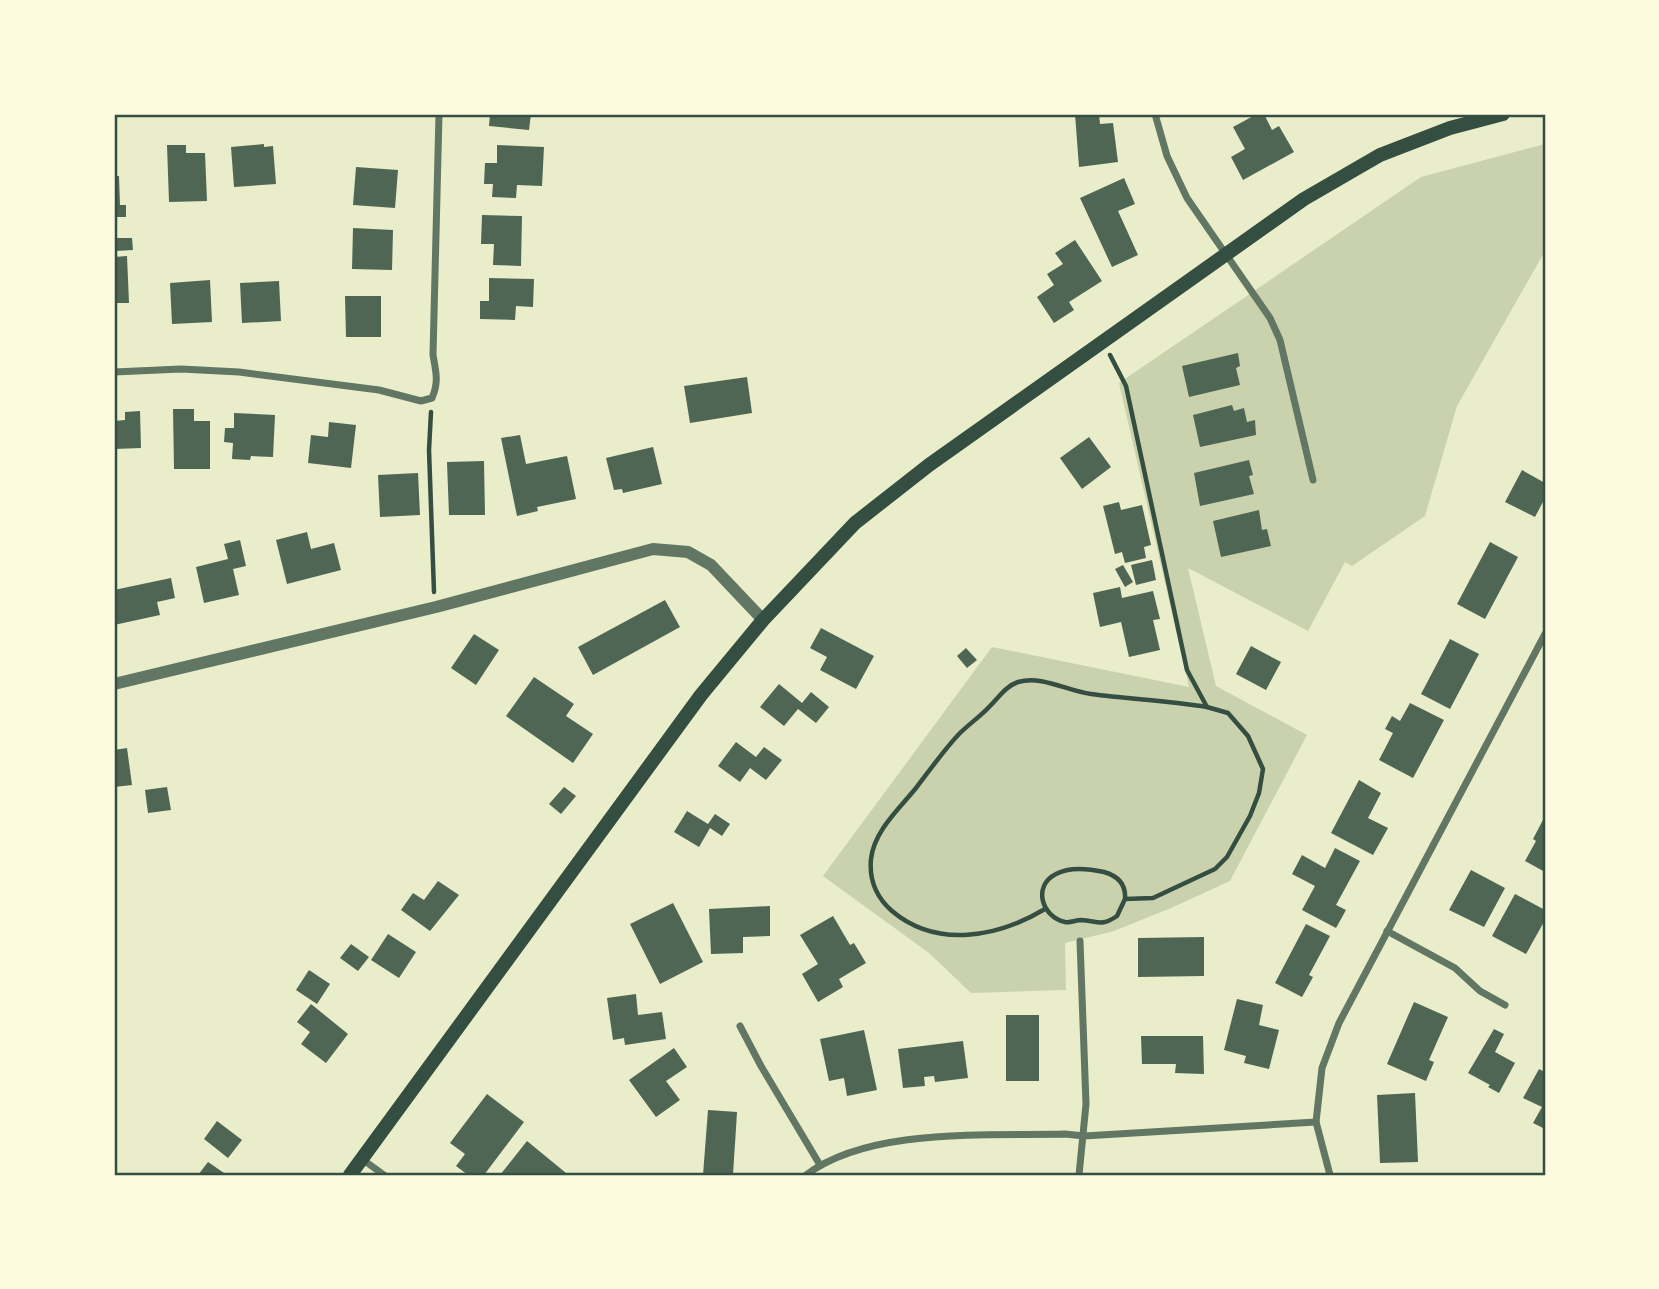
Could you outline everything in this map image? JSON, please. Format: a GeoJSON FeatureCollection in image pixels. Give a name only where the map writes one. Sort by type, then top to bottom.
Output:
{"type":"FeatureCollection","features":[{"type":"Feature","properties":{"kind":"main road"},"geometry":{"type":"LineString","coordinates":[[350,1175],[701,695],[763,620],[855,523],[929,465],[1102,340],[1304,199],[1380,155],[1450,128],[1503,114]]}},
{"type":"Feature","properties":{"kind":"street"},"geometry":{"type":"LineString","coordinates":[[114,372],[181,369],[239,372],[379,390],[421,401],[432,398],[438,373],[433,355],[439,114]]}},
{"type":"Feature","properties":{"kind":"street"},"geometry":{"type":"LineString","coordinates":[[1155,114],[1167,156],[1179,182],[1270,318],[1280,340],[1313,480]]}},
{"type":"Feature","properties":{"kind":"street"},"geometry":{"type":"LineString","coordinates":[[114,684],[436,607],[653,549],[688,552],[711,565],[763,620]]}},
{"type":"Feature","properties":{"kind":"street"},"geometry":{"type":"LineString","coordinates":[[1330,1175],[1316,1122],[1322,1068],[1339,1023],[1545,634]]}},
{"type":"Feature","properties":{"kind":"street"},"geometry":{"type":"LineString","coordinates":[[1387,931],[1455,968],[1480,991],[1505,1005]]}},
{"type":"Feature","properties":{"kind":"street"},"geometry":{"type":"LineString","coordinates":[[1079,1175],[1086,1104],[1080,941]]}},
{"type":"Feature","properties":{"kind":"street"},"geometry":{"type":"LineString","coordinates":[[740,1026],[820,1165]]}},
{"type":"Feature","properties":{"kind":"street"},"geometry":{"type":"LineString","coordinates":[[806,1175],[820,1165],[850,1153],[915,1138],[1065,1134],[1084,1136],[1316,1122]]}},
{"type":"Feature","properties":{"kind":"street"},"geometry":{"type":"LineString","coordinates":[[362,1159],[384,1175]]}},
{"type":"Feature","properties":{"kind":"path"},"geometry":{"type":"LineString","coordinates":[[1102,340],[1126,386],[1187,670],[1207,708]]}},
{"type":"Feature","properties":{"kind":"path"},"geometry":{"type":"LineString","coordinates":[[432,398],[429,450],[436,607]]}},
{"type":"Feature","properties":{"kind":"path"},"geometry":{"type":"LineString","coordinates":[[1045,909],[998,932],[962,935],[930,933],[915,927],[883,903],[871,875],[871,856],[890,818],[946,748],[989,708],[1002,691],[1017,682],[1061,685],[1088,694],[1150,699],[1228,713],[1238,722],[1258,755],[1263,779],[1250,816],[1227,857],[1216,869],[1153,898],[1125,899]]}},
{"type":"Feature","properties":{"kind":"path"},"geometry":{"type":"LineString","coordinates":[[1072,870],[1112,875],[1126,891],[1125,899],[1117,916],[1100,924],[1081,920],[1063,922],[1045,909],[1042,900],[1045,884],[1056,874],[1072,870]]}},
{"type":"Feature","properties":{"kind":"green space"},"geometry":{"type":"Polygon","coordinates":[[[1545,144],[1545,251],[1457,406],[1425,516],[1352,566],[1345,562],[1308,631],[1188,568],[1216,686],[1307,735],[1230,881],[1114,931],[1065,943],[1066,990],[971,993],[929,953],[823,876],[992,647],[1189,687],[1119,383],[1421,177],[1545,144]]]}},
{"type":"Feature","properties":{"kind":"building"},"geometry":{"type":"Polygon","coordinates":[[[490,114],[531,114],[529,130],[489,126],[490,114]]]}},
{"type":"Feature","properties":{"kind":"building"},"geometry":{"type":"Polygon","coordinates":[[[1075,114],[1099,114],[1100,124],[1113,123],[1118,162],[1079,167],[1075,114]]]}},
{"type":"Feature","properties":{"kind":"building"},"geometry":{"type":"Polygon","coordinates":[[[1257,114],[1264,114],[1272,130],[1279,126],[1294,152],[1243,180],[1231,157],[1245,149],[1233,127],[1257,114]]]}},
{"type":"Feature","properties":{"kind":"building"},"geometry":{"type":"Polygon","coordinates":[[[264,144],[264,147],[273,146],[276,184],[234,187],[231,147],[264,144]]]}},
{"type":"Feature","properties":{"kind":"building"},"geometry":{"type":"Polygon","coordinates":[[[167,145],[186,145],[186,153],[205,153],[207,201],[169,202],[167,145]]]}},
{"type":"Feature","properties":{"kind":"building"},"geometry":{"type":"Polygon","coordinates":[[[497,145],[544,147],[542,186],[517,185],[516,198],[492,197],[493,184],[484,184],[485,163],[497,163],[497,145]]]}},
{"type":"Feature","properties":{"kind":"building"},"geometry":{"type":"Polygon","coordinates":[[[356,167],[398,170],[395,208],[353,205],[356,167]]]}},
{"type":"Feature","properties":{"kind":"building"},"geometry":{"type":"Polygon","coordinates":[[[114,176],[119,176],[120,205],[126,205],[126,217],[114,217],[114,176]]]}},
{"type":"Feature","properties":{"kind":"building"},"geometry":{"type":"Polygon","coordinates":[[[1124,178],[1135,204],[1118,211],[1138,255],[1112,267],[1080,198],[1124,178]]]}},
{"type":"Feature","properties":{"kind":"building"},"geometry":{"type":"Polygon","coordinates":[[[482,215],[522,216],[521,266],[493,265],[494,244],[481,244],[482,215]]]}},
{"type":"Feature","properties":{"kind":"building"},"geometry":{"type":"Polygon","coordinates":[[[353,228],[393,230],[392,270],[352,269],[353,228]]]}},
{"type":"Feature","properties":{"kind":"building"},"geometry":{"type":"Polygon","coordinates":[[[116,238],[132,238],[133,250],[116,251],[116,238]]]}},
{"type":"Feature","properties":{"kind":"building"},"geometry":{"type":"Polygon","coordinates":[[[1075,240],[1102,281],[1069,302],[1074,310],[1054,323],[1037,297],[1054,285],[1047,274],[1063,264],[1055,253],[1075,240]]]}},
{"type":"Feature","properties":{"kind":"building"},"geometry":{"type":"Polygon","coordinates":[[[127,256],[129,303],[114,303],[114,257],[127,256]]]}},
{"type":"Feature","properties":{"kind":"building"},"geometry":{"type":"Polygon","coordinates":[[[489,278],[534,279],[533,307],[516,306],[515,320],[480,319],[480,301],[489,301],[489,278]]]}},
{"type":"Feature","properties":{"kind":"building"},"geometry":{"type":"Polygon","coordinates":[[[210,280],[212,322],[172,324],[170,283],[210,280]]]}},
{"type":"Feature","properties":{"kind":"building"},"geometry":{"type":"Polygon","coordinates":[[[279,281],[281,321],[242,323],[240,283],[279,281]]]}},
{"type":"Feature","properties":{"kind":"building"},"geometry":{"type":"Polygon","coordinates":[[[345,296],[381,296],[381,337],[346,337],[345,296]]]}},
{"type":"Feature","properties":{"kind":"building"},"geometry":{"type":"Polygon","coordinates":[[[1238,353],[1240,366],[1236,368],[1240,385],[1189,397],[1182,366],[1238,353]]]}},
{"type":"Feature","properties":{"kind":"building"},"geometry":{"type":"Polygon","coordinates":[[[747,377],[752,413],[690,423],[684,386],[747,377]]]}},
{"type":"Feature","properties":{"kind":"building"},"geometry":{"type":"Polygon","coordinates":[[[1232,405],[1234,411],[1244,408],[1247,422],[1255,420],[1256,435],[1200,447],[1193,415],[1232,405]]]}},
{"type":"Feature","properties":{"kind":"building"},"geometry":{"type":"Polygon","coordinates":[[[173,409],[194,409],[194,421],[210,421],[210,469],[174,469],[173,409]]]}},
{"type":"Feature","properties":{"kind":"building"},"geometry":{"type":"Polygon","coordinates":[[[140,411],[141,448],[114,449],[114,421],[125,420],[125,412],[140,411]]]}},
{"type":"Feature","properties":{"kind":"building"},"geometry":{"type":"Polygon","coordinates":[[[234,413],[275,415],[273,457],[232,459],[233,443],[224,442],[225,428],[234,428],[234,413]]]}},
{"type":"Feature","properties":{"kind":"building"},"geometry":{"type":"Polygon","coordinates":[[[329,422],[356,425],[351,468],[308,463],[311,435],[328,437],[329,422]]]}},
{"type":"Feature","properties":{"kind":"building"},"geometry":{"type":"Polygon","coordinates":[[[520,435],[526,464],[567,456],[576,499],[537,507],[538,511],[517,516],[501,438],[520,435]]]}},
{"type":"Feature","properties":{"kind":"building"},"geometry":{"type":"Polygon","coordinates":[[[1089,437],[1111,467],[1082,489],[1060,458],[1089,437]]]}},
{"type":"Feature","properties":{"kind":"building"},"geometry":{"type":"Polygon","coordinates":[[[653,447],[662,484],[623,493],[622,489],[614,490],[606,458],[653,447]]]}},
{"type":"Feature","properties":{"kind":"building"},"geometry":{"type":"Polygon","coordinates":[[[1249,460],[1253,475],[1249,476],[1254,494],[1200,506],[1194,473],[1249,460]]]}},
{"type":"Feature","properties":{"kind":"building"},"geometry":{"type":"Polygon","coordinates":[[[484,461],[485,515],[449,515],[447,462],[484,461]]]}},
{"type":"Feature","properties":{"kind":"building"},"geometry":{"type":"Polygon","coordinates":[[[1522,470],[1545,483],[1545,498],[1535,517],[1505,502],[1522,470]]]}},
{"type":"Feature","properties":{"kind":"building"},"geometry":{"type":"Polygon","coordinates":[[[418,473],[420,515],[380,517],[378,475],[418,473]]]}},
{"type":"Feature","properties":{"kind":"building"},"geometry":{"type":"Polygon","coordinates":[[[1119,502],[1121,510],[1142,505],[1151,545],[1144,547],[1146,558],[1125,563],[1122,552],[1115,554],[1103,506],[1119,502]]]}},
{"type":"Feature","properties":{"kind":"building"},"geometry":{"type":"Polygon","coordinates":[[[1259,510],[1262,530],[1267,529],[1271,546],[1221,557],[1213,521],[1259,510]]]}},
{"type":"Feature","properties":{"kind":"building"},"geometry":{"type":"Polygon","coordinates":[[[307,532],[311,549],[334,543],[341,570],[287,584],[276,540],[307,532]]]}},
{"type":"Feature","properties":{"kind":"building"},"geometry":{"type":"Polygon","coordinates":[[[240,540],[246,566],[233,569],[239,595],[204,603],[196,567],[228,559],[224,544],[240,540]]]}},
{"type":"Feature","properties":{"kind":"building"},"geometry":{"type":"Polygon","coordinates":[[[1490,542],[1518,557],[1485,619],[1457,604],[1490,542]]]}},
{"type":"Feature","properties":{"kind":"building"},"geometry":{"type":"Polygon","coordinates":[[[1152,560],[1156,580],[1136,585],[1131,565],[1152,560]]]}},
{"type":"Feature","properties":{"kind":"building"},"geometry":{"type":"Polygon","coordinates":[[[1123,565],[1133,582],[1125,587],[1115,569],[1123,565]]]}},
{"type":"Feature","properties":{"kind":"building"},"geometry":{"type":"Polygon","coordinates":[[[171,578],[175,598],[157,602],[160,615],[114,625],[114,590],[171,578]]]}},
{"type":"Feature","properties":{"kind":"building"},"geometry":{"type":"Polygon","coordinates":[[[1120,587],[1122,598],[1153,591],[1160,619],[1153,620],[1160,650],[1129,657],[1121,622],[1100,627],[1093,593],[1120,587]]]}},
{"type":"Feature","properties":{"kind":"building"},"geometry":{"type":"Polygon","coordinates":[[[665,600],[680,627],[593,675],[578,647],[665,600]]]}},
{"type":"Feature","properties":{"kind":"building"},"geometry":{"type":"Polygon","coordinates":[[[821,628],[874,656],[856,689],[820,670],[827,657],[810,648],[821,628]]]}},
{"type":"Feature","properties":{"kind":"building"},"geometry":{"type":"Polygon","coordinates":[[[474,634],[499,650],[476,685],[451,668],[474,634]]]}},
{"type":"Feature","properties":{"kind":"building"},"geometry":{"type":"Polygon","coordinates":[[[1450,639],[1479,654],[1450,709],[1421,694],[1450,639]]]}},
{"type":"Feature","properties":{"kind":"building"},"geometry":{"type":"Polygon","coordinates":[[[1251,646],[1281,662],[1266,690],[1236,674],[1251,646]]]}},
{"type":"Feature","properties":{"kind":"building"},"geometry":{"type":"Polygon","coordinates":[[[966,648],[977,660],[967,668],[957,656],[966,648]]]}},
{"type":"Feature","properties":{"kind":"building"},"geometry":{"type":"Polygon","coordinates":[[[534,677],[574,704],[566,716],[593,734],[573,763],[506,716],[534,677]]]}},
{"type":"Feature","properties":{"kind":"building"},"geometry":{"type":"Polygon","coordinates":[[[779,684],[802,703],[811,692],[829,707],[816,723],[798,709],[784,726],[760,707],[779,684]]]}},
{"type":"Feature","properties":{"kind":"building"},"geometry":{"type":"Polygon","coordinates":[[[1410,703],[1444,720],[1413,778],[1379,760],[1393,733],[1385,729],[1392,716],[1400,721],[1410,703]]]}},
{"type":"Feature","properties":{"kind":"building"},"geometry":{"type":"Polygon","coordinates":[[[736,742],[756,757],[764,747],[782,760],[766,780],[750,768],[740,782],[718,766],[736,742]]]}},
{"type":"Feature","properties":{"kind":"building"},"geometry":{"type":"Polygon","coordinates":[[[127,748],[132,785],[114,787],[114,750],[127,748]]]}},
{"type":"Feature","properties":{"kind":"building"},"geometry":{"type":"Polygon","coordinates":[[[1359,780],[1381,793],[1368,818],[1388,828],[1373,855],[1331,833],[1359,780]]]}},
{"type":"Feature","properties":{"kind":"building"},"geometry":{"type":"Polygon","coordinates":[[[167,787],[171,810],[148,813],[145,790],[167,787]]]}},
{"type":"Feature","properties":{"kind":"building"},"geometry":{"type":"Polygon","coordinates":[[[564,787],[576,796],[561,814],[549,804],[564,787]]]}},
{"type":"Feature","properties":{"kind":"building"},"geometry":{"type":"Polygon","coordinates":[[[687,811],[708,824],[715,814],[730,824],[722,836],[710,828],[699,847],[674,832],[687,811]]]}},
{"type":"Feature","properties":{"kind":"building"},"geometry":{"type":"Polygon","coordinates":[[[1545,816],[1545,872],[1525,861],[1545,816]]]}},
{"type":"Feature","properties":{"kind":"building"},"geometry":{"type":"Polygon","coordinates":[[[1335,848],[1360,861],[1336,905],[1346,910],[1336,928],[1302,910],[1315,886],[1292,874],[1302,855],[1325,868],[1335,848]]]}},
{"type":"Feature","properties":{"kind":"building"},"geometry":{"type":"Polygon","coordinates":[[[1471,870],[1505,888],[1484,927],[1449,910],[1471,870]]]}},
{"type":"Feature","properties":{"kind":"building"},"geometry":{"type":"Polygon","coordinates":[[[438,881],[459,895],[430,931],[401,910],[413,893],[424,900],[438,881]]]}},
{"type":"Feature","properties":{"kind":"building"},"geometry":{"type":"Polygon","coordinates":[[[1515,894],[1545,910],[1545,920],[1526,954],[1492,936],[1515,894]]]}},
{"type":"Feature","properties":{"kind":"building"},"geometry":{"type":"Polygon","coordinates":[[[673,903],[703,962],[660,984],[630,924],[673,903]]]}},
{"type":"Feature","properties":{"kind":"building"},"geometry":{"type":"Polygon","coordinates":[[[770,906],[770,936],[743,937],[743,953],[711,954],[709,909],[770,906]]]}},
{"type":"Feature","properties":{"kind":"building"},"geometry":{"type":"Polygon","coordinates":[[[833,916],[850,945],[854,943],[866,963],[839,979],[843,987],[818,1002],[802,974],[818,964],[800,935],[833,916]]]}},
{"type":"Feature","properties":{"kind":"building"},"geometry":{"type":"Polygon","coordinates":[[[1306,924],[1330,936],[1309,975],[1313,977],[1302,997],[1275,983],[1306,924]]]}},
{"type":"Feature","properties":{"kind":"building"},"geometry":{"type":"Polygon","coordinates":[[[388,934],[416,952],[399,978],[371,960],[388,934]]]}},
{"type":"Feature","properties":{"kind":"building"},"geometry":{"type":"Polygon","coordinates":[[[1204,937],[1204,976],[1138,977],[1138,938],[1204,937]]]}},
{"type":"Feature","properties":{"kind":"building"},"geometry":{"type":"Polygon","coordinates":[[[351,944],[369,957],[358,971],[340,958],[351,944]]]}},
{"type":"Feature","properties":{"kind":"building"},"geometry":{"type":"Polygon","coordinates":[[[309,970],[330,984],[317,1004],[296,990],[309,970]]]}},
{"type":"Feature","properties":{"kind":"building"},"geometry":{"type":"Polygon","coordinates":[[[636,994],[638,1015],[662,1012],[666,1039],[625,1045],[624,1038],[613,1040],[607,998],[636,994]]]}},
{"type":"Feature","properties":{"kind":"building"},"geometry":{"type":"Polygon","coordinates":[[[1237,999],[1263,1005],[1259,1025],[1279,1030],[1269,1069],[1244,1063],[1246,1056],[1224,1050],[1237,999]]]}},
{"type":"Feature","properties":{"kind":"building"},"geometry":{"type":"Polygon","coordinates":[[[1414,1002],[1448,1017],[1429,1060],[1434,1062],[1426,1081],[1387,1064],[1414,1002]]]}},
{"type":"Feature","properties":{"kind":"building"},"geometry":{"type":"Polygon","coordinates":[[[311,1004],[348,1034],[326,1063],[301,1044],[310,1032],[297,1022],[311,1004]]]}},
{"type":"Feature","properties":{"kind":"building"},"geometry":{"type":"Polygon","coordinates":[[[1006,1015],[1039,1015],[1039,1081],[1006,1081],[1006,1015]]]}},
{"type":"Feature","properties":{"kind":"building"},"geometry":{"type":"Polygon","coordinates":[[[1494,1029],[1504,1034],[1495,1052],[1515,1063],[1499,1093],[1468,1073],[1494,1029]]]}},
{"type":"Feature","properties":{"kind":"building"},"geometry":{"type":"Polygon","coordinates":[[[864,1030],[877,1090],[847,1096],[844,1078],[829,1081],[820,1039],[864,1030]]]}},
{"type":"Feature","properties":{"kind":"building"},"geometry":{"type":"Polygon","coordinates":[[[1141,1036],[1203,1036],[1204,1074],[1175,1073],[1176,1064],[1142,1064],[1141,1036]]]}},
{"type":"Feature","properties":{"kind":"building"},"geometry":{"type":"Polygon","coordinates":[[[963,1041],[968,1078],[935,1082],[934,1076],[924,1077],[925,1086],[903,1088],[898,1049],[963,1041]]]}},
{"type":"Feature","properties":{"kind":"building"},"geometry":{"type":"Polygon","coordinates":[[[674,1048],[687,1067],[666,1081],[680,1100],[656,1117],[629,1080],[674,1048]]]}},
{"type":"Feature","properties":{"kind":"building"},"geometry":{"type":"Polygon","coordinates":[[[1539,1069],[1545,1072],[1545,1129],[1533,1123],[1542,1107],[1523,1098],[1539,1069]]]}},
{"type":"Feature","properties":{"kind":"building"},"geometry":{"type":"Polygon","coordinates":[[[1415,1093],[1418,1162],[1380,1163],[1377,1095],[1415,1093]]]}},
{"type":"Feature","properties":{"kind":"building"},"geometry":{"type":"Polygon","coordinates":[[[487,1094],[524,1122],[484,1175],[468,1175],[456,1166],[465,1154],[450,1143],[487,1094]]]}},
{"type":"Feature","properties":{"kind":"building"},"geometry":{"type":"Polygon","coordinates":[[[708,1110],[737,1112],[733,1175],[703,1175],[708,1110]]]}},
{"type":"Feature","properties":{"kind":"building"},"geometry":{"type":"Polygon","coordinates":[[[217,1121],[242,1140],[228,1158],[204,1139],[217,1121]]]}},
{"type":"Feature","properties":{"kind":"building"},"geometry":{"type":"Polygon","coordinates":[[[527,1141],[566,1173],[565,1175],[500,1175],[527,1141]]]}},
{"type":"Feature","properties":{"kind":"building"},"geometry":{"type":"Polygon","coordinates":[[[208,1162],[227,1175],[198,1175],[208,1162]]]}}]}
